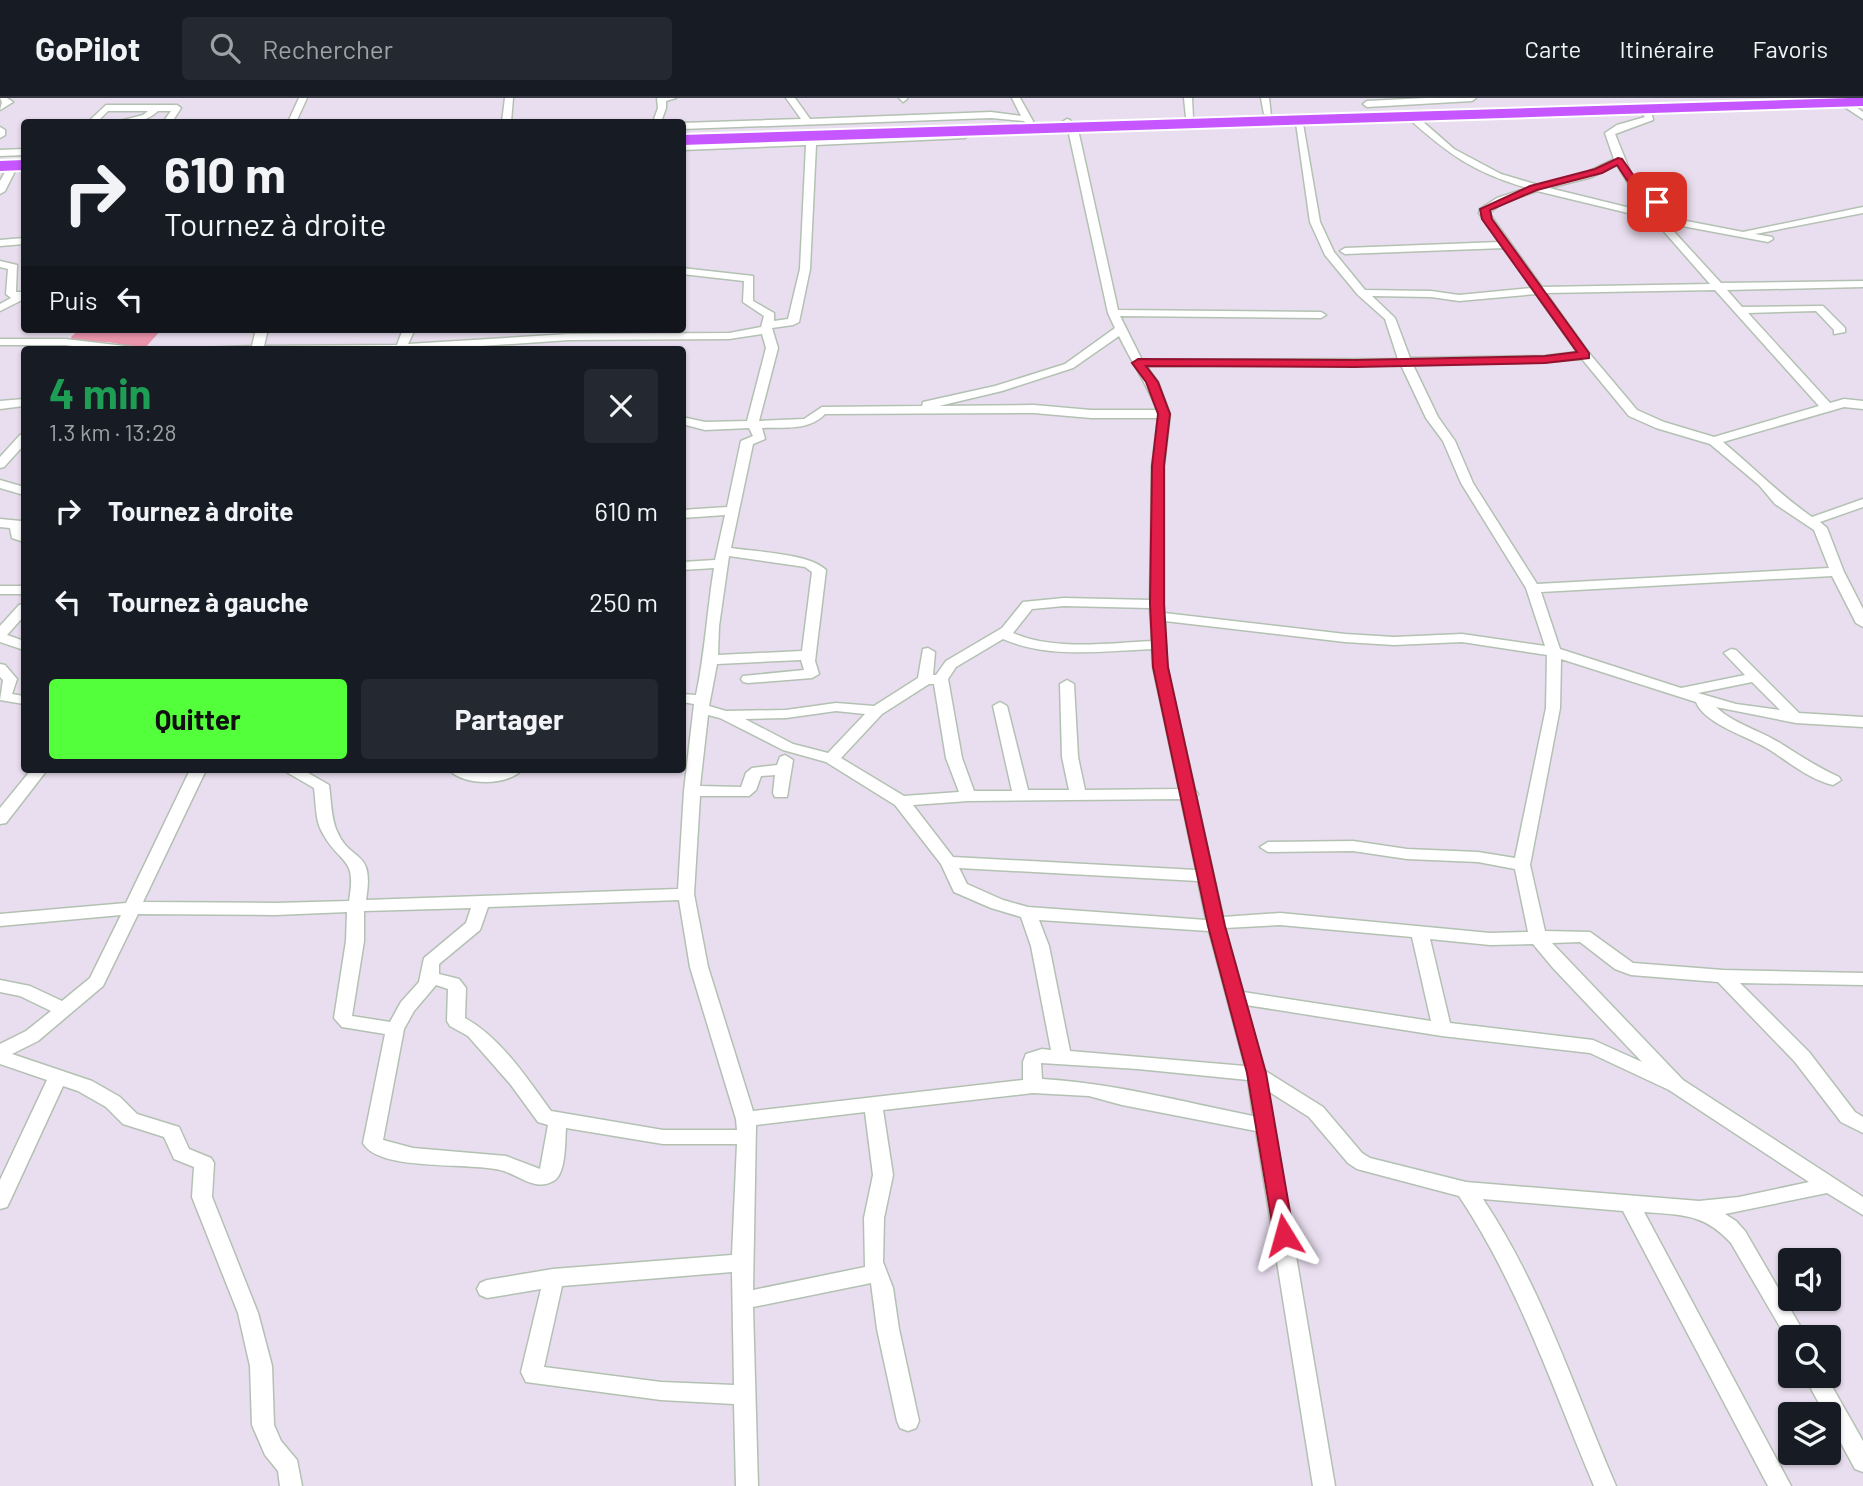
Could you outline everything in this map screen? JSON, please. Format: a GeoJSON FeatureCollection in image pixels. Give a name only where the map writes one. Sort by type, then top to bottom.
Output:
{"type":"FeatureCollection","features":[{"type":"Feature","properties":{"kind":"highway"},"geometry":{"type":"LineString","coordinates":[[686,134],[1028,121],[1070,126],[1268,114],[1368,104],[1808,98]]}},
{"type":"Feature","properties":{"kind":"highway"},"geometry":{"type":"LineString","coordinates":[[686,140],[1298,118],[1863,102]]}},
{"type":"Feature","properties":{"kind":"street"},"geometry":{"type":"LineString","coordinates":[[0,98],[9,102],[0,107]]}},
{"type":"Feature","properties":{"kind":"street"},"geometry":{"type":"LineString","coordinates":[[95,119],[111,98]]}},
{"type":"Feature","properties":{"kind":"street"},"geometry":{"type":"LineString","coordinates":[[293,119],[303,98]]}},
{"type":"Feature","properties":{"kind":"street"},"geometry":{"type":"LineString","coordinates":[[507,119],[509,98]]}},
{"type":"Feature","properties":{"kind":"street"},"geometry":{"type":"LineString","coordinates":[[658,119],[662,108],[661,99],[672,98]]}},
{"type":"Feature","properties":{"kind":"street"},"geometry":{"type":"LineString","coordinates":[[790,98],[808,122]]}},
{"type":"Feature","properties":{"kind":"street"},"geometry":{"type":"LineString","coordinates":[[1016,98],[1028,121]]}},
{"type":"Feature","properties":{"kind":"street"},"geometry":{"type":"LineString","coordinates":[[1188,98],[1190,117]]}},
{"type":"Feature","properties":{"kind":"street"},"geometry":{"type":"LineString","coordinates":[[1265,98],[1268,114]]}},
{"type":"Feature","properties":{"kind":"street"},"geometry":{"type":"LineString","coordinates":[[1368,104],[1472,98]]}},
{"type":"Feature","properties":{"kind":"street"},"geometry":{"type":"LineString","coordinates":[[1843,102],[1863,116]]}},
{"type":"Feature","properties":{"kind":"street"},"geometry":{"type":"LineString","coordinates":[[150,119],[156,107]]}},
{"type":"Feature","properties":{"kind":"street"},"geometry":{"type":"LineString","coordinates":[[106,108],[177,108],[170,119]]}},
{"type":"Feature","properties":{"kind":"street"},"geometry":{"type":"LineString","coordinates":[[1642,108],[1651,115],[1650,118],[1620,127],[1611,133],[1618,161],[1637,188],[1657,202],[1672,220]]}},
{"type":"Feature","properties":{"kind":"street"},"geometry":{"type":"LineString","coordinates":[[686,126],[991,115],[1028,121]]}},
{"type":"Feature","properties":{"kind":"street"},"geometry":{"type":"LineString","coordinates":[[1410,115],[1440,143],[1463,159],[1498,176],[1534,188],[1735,234],[1768,239]]}},
{"type":"Feature","properties":{"kind":"street"},"geometry":{"type":"LineString","coordinates":[[1298,118],[1315,222],[1329,253],[1362,293],[1390,318],[1405,361],[1432,418],[1449,441],[1467,483],[1517,559],[1533,589],[1554,652],[1553,708],[1522,865],[1538,938],[1559,964],[1676,1085]]}},
{"type":"Feature","properties":{"kind":"street"},"geometry":{"type":"LineString","coordinates":[[686,147],[1070,126],[1113,313],[1138,363],[1152,382],[1164,414],[1158,466],[1157,645],[1216,924],[1256,1073],[1324,1486]]}},
{"type":"Feature","properties":{"kind":"street"},"geometry":{"type":"LineString","coordinates":[[0,130],[0,135]]}},
{"type":"Feature","properties":{"kind":"street"},"geometry":{"type":"LineString","coordinates":[[443,346],[569,337],[729,337],[793,322],[805,269],[810,142]]}},
{"type":"Feature","properties":{"kind":"street"},"geometry":{"type":"LineString","coordinates":[[0,153],[21,152]]}},
{"type":"Feature","properties":{"kind":"street"},"geometry":{"type":"LineString","coordinates":[[1618,161],[1599,171],[1534,188],[1485,209],[1487,219],[1585,355],[1633,413],[1660,425],[1714,441],[1763,482],[1780,501],[1812,521],[1825,536],[1838,572],[1863,623]]}},
{"type":"Feature","properties":{"kind":"street"},"geometry":{"type":"LineString","coordinates":[[0,191],[12,167]]}},
{"type":"Feature","properties":{"kind":"street"},"geometry":{"type":"LineString","coordinates":[[1735,234],[1863,210]]}},
{"type":"Feature","properties":{"kind":"street"},"geometry":{"type":"LineString","coordinates":[[1655,216],[1828,409]]}},
{"type":"Feature","properties":{"kind":"street"},"geometry":{"type":"LineString","coordinates":[[0,243],[21,241]]}},
{"type":"Feature","properties":{"kind":"street"},"geometry":{"type":"LineString","coordinates":[[1345,251],[1507,245]]}},
{"type":"Feature","properties":{"kind":"street"},"geometry":{"type":"LineString","coordinates":[[0,264],[13,267],[11,294],[21,296]]}},
{"type":"Feature","properties":{"kind":"street"},"geometry":{"type":"LineString","coordinates":[[686,271],[746,276],[750,283],[748,302],[769,315],[767,327],[772,348],[752,424]]}},
{"type":"Feature","properties":{"kind":"street"},"geometry":{"type":"LineString","coordinates":[[1362,293],[1431,294],[1459,298],[1539,290],[1863,284]]}},
{"type":"Feature","properties":{"kind":"street"},"geometry":{"type":"LineString","coordinates":[[1795,285],[1841,330],[1838,332]]}},
{"type":"Feature","properties":{"kind":"street"},"geometry":{"type":"LineString","coordinates":[[0,308],[21,297]]}},
{"type":"Feature","properties":{"kind":"street"},"geometry":{"type":"LineString","coordinates":[[1740,310],[1819,308]]}},
{"type":"Feature","properties":{"kind":"street"},"geometry":{"type":"LineString","coordinates":[[1113,313],[1321,315]]}},
{"type":"Feature","properties":{"kind":"street"},"geometry":{"type":"LineString","coordinates":[[916,412],[926,406],[998,389],[1069,366],[1121,329]]}},
{"type":"Feature","properties":{"kind":"street"},"geometry":{"type":"LineString","coordinates":[[65,342],[73,333]]}},
{"type":"Feature","properties":{"kind":"street"},"geometry":{"type":"LineString","coordinates":[[0,342],[65,342],[98,346]]}},
{"type":"Feature","properties":{"kind":"street"},"geometry":{"type":"LineString","coordinates":[[1138,363],[1330,363],[1545,359],[1585,355]]}},
{"type":"Feature","properties":{"kind":"street"},"geometry":{"type":"LineString","coordinates":[[0,405],[21,403]]}},
{"type":"Feature","properties":{"kind":"street"},"geometry":{"type":"LineString","coordinates":[[1714,441],[1844,403],[1863,405]]}},
{"type":"Feature","properties":{"kind":"street"},"geometry":{"type":"LineString","coordinates":[[686,422],[705,426],[804,423],[812,421],[822,411],[1034,410],[1091,414],[1164,414]]}},
{"type":"Feature","properties":{"kind":"street"},"geometry":{"type":"LineString","coordinates":[[747,1486],[742,1263],[746,1128],[699,967],[686,894],[692,791],[690,730],[701,704],[711,660],[712,626],[722,558],[747,441],[760,439],[752,424]]}},
{"type":"Feature","properties":{"kind":"street"},"geometry":{"type":"LineString","coordinates":[[0,464],[21,441]]}},
{"type":"Feature","properties":{"kind":"street"},"geometry":{"type":"LineString","coordinates":[[0,484],[21,490]]}},
{"type":"Feature","properties":{"kind":"street"},"geometry":{"type":"LineString","coordinates":[[1812,521],[1863,503]]}},
{"type":"Feature","properties":{"kind":"street"},"geometry":{"type":"LineString","coordinates":[[686,513],[733,510]]}},
{"type":"Feature","properties":{"kind":"street"},"geometry":{"type":"LineString","coordinates":[[0,523],[16,524],[18,535],[21,536]]}},
{"type":"Feature","properties":{"kind":"street"},"geometry":{"type":"LineString","coordinates":[[686,565],[722,558],[808,564],[819,570],[808,662],[812,674],[748,679]]}},
{"type":"Feature","properties":{"kind":"street"},"geometry":{"type":"LineString","coordinates":[[1533,589],[1838,572]]}},
{"type":"Feature","properties":{"kind":"street"},"geometry":{"type":"LineString","coordinates":[[0,590],[21,590]]}},
{"type":"Feature","properties":{"kind":"street"},"geometry":{"type":"LineString","coordinates":[[831,759],[877,711],[933,680],[951,664],[1003,634],[1028,605],[1034,603],[1157,610],[1345,638],[1394,641],[1461,638],[1554,652],[1704,700],[1796,718],[1863,722]]}},
{"type":"Feature","properties":{"kind":"street"},"geometry":{"type":"LineString","coordinates":[[21,611],[0,635],[21,645]]}},
{"type":"Feature","properties":{"kind":"street"},"geometry":{"type":"LineString","coordinates":[[1003,634],[1011,639],[1045,645],[1157,645]]}},
{"type":"Feature","properties":{"kind":"street"},"geometry":{"type":"LineString","coordinates":[[928,652],[954,758],[968,796]]}},
{"type":"Feature","properties":{"kind":"street"},"geometry":{"type":"LineString","coordinates":[[1731,653],[1796,718]]}},
{"type":"Feature","properties":{"kind":"street"},"geometry":{"type":"LineString","coordinates":[[711,660],[810,655]]}},
{"type":"Feature","properties":{"kind":"street"},"geometry":{"type":"LineString","coordinates":[[0,668],[10,679],[4,697],[21,700]]}},
{"type":"Feature","properties":{"kind":"street"},"geometry":{"type":"LineString","coordinates":[[1682,692],[1756,677]]}},
{"type":"Feature","properties":{"kind":"street"},"geometry":{"type":"LineString","coordinates":[[1067,684],[1070,757],[1079,795]]}},
{"type":"Feature","properties":{"kind":"street"},"geometry":{"type":"LineString","coordinates":[[686,699],[725,715],[788,747],[831,759],[901,801],[948,862],[960,888],[969,894],[1028,914],[1216,924],[1280,919],[1490,939],[1584,936],[1621,965],[1631,969],[1723,976],[1863,979]]}},
{"type":"Feature","properties":{"kind":"street"},"geometry":{"type":"LineString","coordinates":[[1704,700],[1703,704],[1707,709],[1719,718],[1774,746],[1800,765],[1833,780]]}},
{"type":"Feature","properties":{"kind":"street"},"geometry":{"type":"LineString","coordinates":[[1000,706],[1021,795]]}},
{"type":"Feature","properties":{"kind":"street"},"geometry":{"type":"LineString","coordinates":[[725,715],[786,713],[836,707],[877,711]]}},
{"type":"Feature","properties":{"kind":"street"},"geometry":{"type":"LineString","coordinates":[[782,793],[788,747]]}},
{"type":"Feature","properties":{"kind":"street"},"geometry":{"type":"LineString","coordinates":[[692,791],[743,792],[748,790],[757,771],[783,770]]}},
{"type":"Feature","properties":{"kind":"street"},"geometry":{"type":"LineString","coordinates":[[0,819],[37,773]]}},
{"type":"Feature","properties":{"kind":"street"},"geometry":{"type":"LineString","coordinates":[[0,1055],[32,1035],[97,982],[197,773]]}},
{"type":"Feature","properties":{"kind":"street"},"geometry":{"type":"LineString","coordinates":[[297,773],[321,785],[328,829],[359,868],[361,879],[356,907],[355,941],[343,1018],[348,1022],[395,1029]]}},
{"type":"Feature","properties":{"kind":"street"},"geometry":{"type":"LineString","coordinates":[[466,773],[484,779],[504,773]]}},
{"type":"Feature","properties":{"kind":"street"},"geometry":{"type":"LineString","coordinates":[[901,801],[968,796],[1190,794]]}},
{"type":"Feature","properties":{"kind":"street"},"geometry":{"type":"LineString","coordinates":[[1268,847],[1353,846],[1407,853],[1478,857],[1522,865]]}},
{"type":"Feature","properties":{"kind":"street"},"geometry":{"type":"LineString","coordinates":[[948,862],[1206,876]]}},
{"type":"Feature","properties":{"kind":"street"},"geometry":{"type":"LineString","coordinates":[[0,920],[132,908],[356,907],[686,894]]}},
{"type":"Feature","properties":{"kind":"street"},"geometry":{"type":"LineString","coordinates":[[481,901],[474,926],[430,961],[429,978],[407,1007],[395,1029],[373,1143],[375,1147],[404,1154],[503,1163],[541,1177],[551,1172],[558,1119]]}},
{"type":"Feature","properties":{"kind":"street"},"geometry":{"type":"LineString","coordinates":[[1028,914],[1040,946],[1062,1057]]}},
{"type":"Feature","properties":{"kind":"street"},"geometry":{"type":"LineString","coordinates":[[1420,933],[1442,1029]]}},
{"type":"Feature","properties":{"kind":"street"},"geometry":{"type":"LineString","coordinates":[[1723,976],[1802,1057],[1848,1117],[1863,1126]]}},
{"type":"Feature","properties":{"kind":"street"},"geometry":{"type":"LineString","coordinates":[[429,978],[453,983],[457,988],[456,1021],[474,1031],[518,1080],[541,1114],[558,1119],[663,1136],[746,1128],[873,1105],[1033,1086],[1089,1089],[1122,1098],[1265,1125]]}},
{"type":"Feature","properties":{"kind":"street"},"geometry":{"type":"LineString","coordinates":[[0,986],[24,990],[65,1010]]}},
{"type":"Feature","properties":{"kind":"street"},"geometry":{"type":"LineString","coordinates":[[1236,997],[1442,1029],[1593,1047],[1676,1085],[1863,1207]]}},
{"type":"Feature","properties":{"kind":"street"},"geometry":{"type":"LineString","coordinates":[[0,1055],[101,1093],[130,1119],[172,1132],[181,1154],[204,1163],[202,1197],[248,1313],[261,1366],[263,1425],[273,1448],[289,1466],[290,1486]]}},
{"type":"Feature","properties":{"kind":"street"},"geometry":{"type":"LineString","coordinates":[[1033,1086],[1033,1059],[1042,1056],[1256,1073],[1316,1112],[1355,1158],[1364,1164],[1466,1190],[1699,1209],[1738,1205],[1829,1185]]}},
{"type":"Feature","properties":{"kind":"street"},"geometry":{"type":"LineString","coordinates":[[0,1201],[58,1077]]}},
{"type":"Feature","properties":{"kind":"street"},"geometry":{"type":"LineString","coordinates":[[873,1105],[883,1175],[874,1218],[873,1262],[883,1288],[888,1329],[908,1421]]}},
{"type":"Feature","properties":{"kind":"street"},"geometry":{"type":"LineString","coordinates":[[1466,1190],[1507,1255],[1531,1302],[1605,1486]]}},
{"type":"Feature","properties":{"kind":"street"},"geometry":{"type":"LineString","coordinates":[[1629,1203],[1780,1486]]}},
{"type":"Feature","properties":{"kind":"street"},"geometry":{"type":"LineString","coordinates":[[1699,1209],[1729,1227],[1738,1237],[1787,1325]]}},
{"type":"Feature","properties":{"kind":"street"},"geometry":{"type":"LineString","coordinates":[[487,1289],[553,1278],[742,1263]]}},
{"type":"Feature","properties":{"kind":"street"},"geometry":{"type":"LineString","coordinates":[[744,1300],[877,1273]]}},
{"type":"Feature","properties":{"kind":"street"},"geometry":{"type":"LineString","coordinates":[[553,1278],[542,1337],[532,1372],[534,1375],[639,1389],[746,1395]]}},
{"type":"Feature","properties":{"kind":"street"},"geometry":{"type":"LineString","coordinates":[[1822,1388],[1863,1462]]}},
{"type":"Feature","properties":{"kind":"shaded area"},"geometry":{"type":"Polygon","coordinates":[[[76,333],[158,333],[147,346],[72,341],[71,337],[76,333]]]}},
{"type":"Feature","properties":{"kind":"route"},"geometry":{"type":"LineString","coordinates":[[1284,1235],[1256,1073],[1216,926],[1190,794],[1160,667],[1157,645],[1158,466],[1164,414],[1152,382],[1138,363],[1355,363],[1545,359],[1585,355],[1487,219],[1485,209],[1534,188],[1599,171],[1618,161],[1637,188],[1657,202]]}}]}
